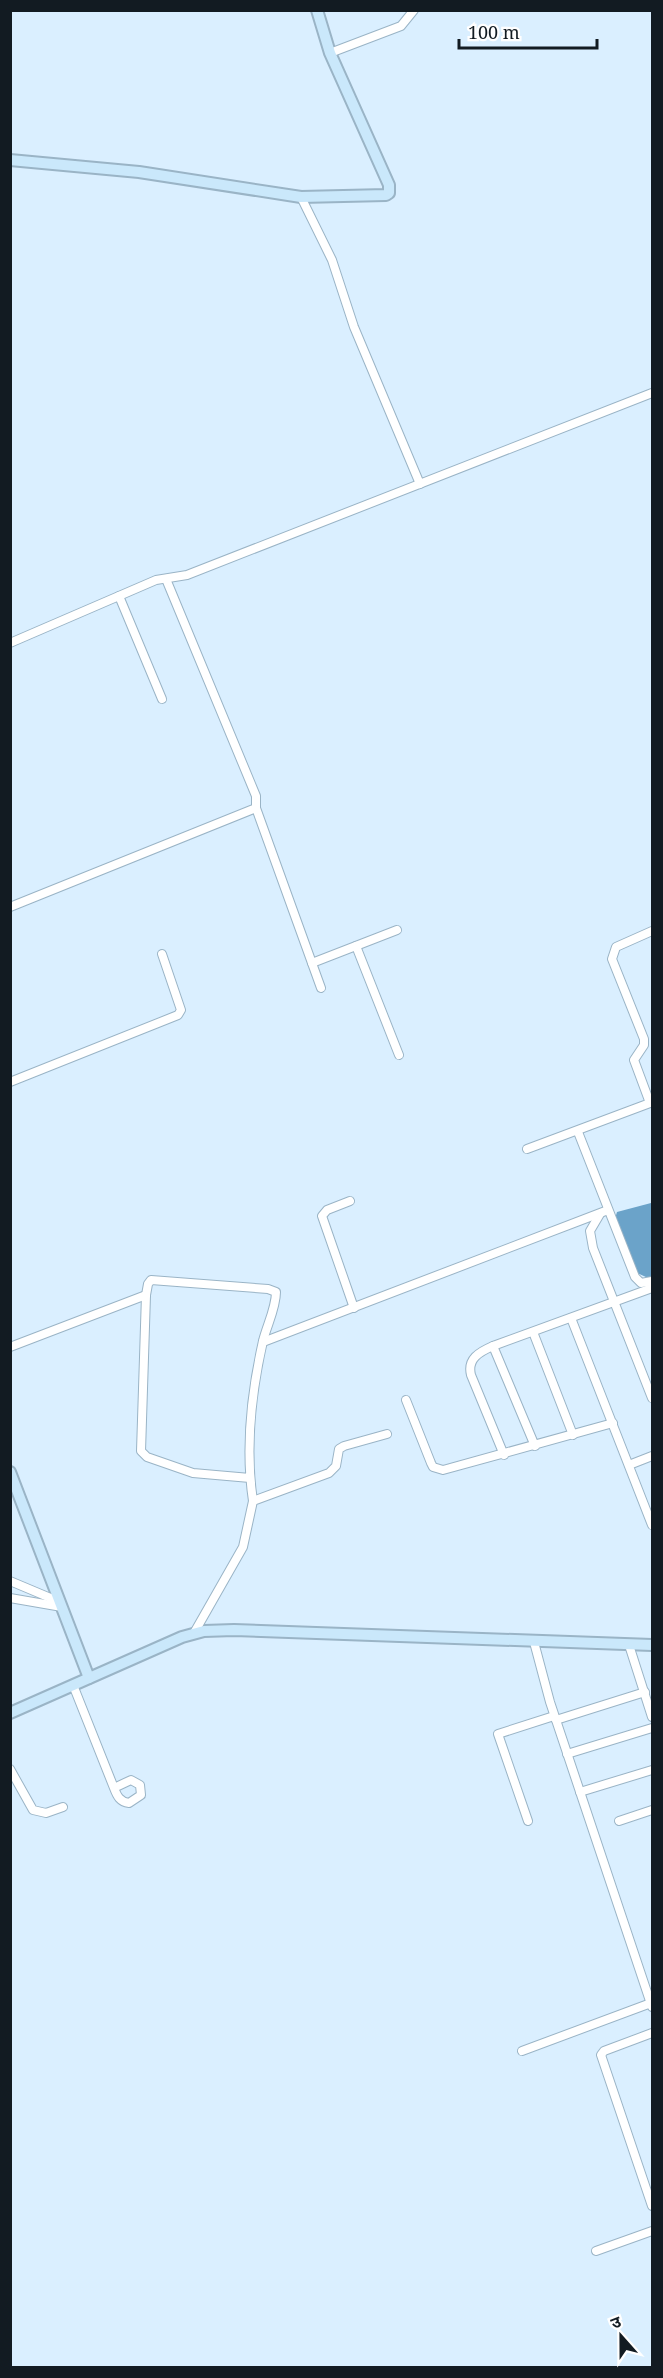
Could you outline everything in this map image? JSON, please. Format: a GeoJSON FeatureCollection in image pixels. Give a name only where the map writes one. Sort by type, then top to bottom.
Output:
{"type":"FeatureCollection","features":[{"type":"Feature","properties":{"kind":"street"},"geometry":{"type":"LineString","coordinates":[[10,159],[139,172],[301,197],[381,196],[389,193],[389,185],[330,53],[317,10]]}},
{"type":"Feature","properties":{"kind":"street"},"geometry":{"type":"LineString","coordinates":[[330,53],[402,26],[414,10]]}},
{"type":"Feature","properties":{"kind":"street"},"geometry":{"type":"LineString","coordinates":[[301,197],[332,260],[354,327],[420,484]]}},
{"type":"Feature","properties":{"kind":"street"},"geometry":{"type":"LineString","coordinates":[[10,643],[119,596],[166,579],[187,575],[652,393]]}},
{"type":"Feature","properties":{"kind":"street"},"geometry":{"type":"LineString","coordinates":[[166,579],[256,796],[256,808],[321,988]]}},
{"type":"Feature","properties":{"kind":"street"},"geometry":{"type":"LineString","coordinates":[[119,596],[162,699]]}},
{"type":"Feature","properties":{"kind":"street"},"geometry":{"type":"LineString","coordinates":[[10,907],[256,808]]}},
{"type":"Feature","properties":{"kind":"street"},"geometry":{"type":"LineString","coordinates":[[312,963],[397,930]]}},
{"type":"Feature","properties":{"kind":"street"},"geometry":{"type":"LineString","coordinates":[[527,1149],[578,1132],[650,1103],[634,1060],[644,1045],[644,1039],[612,959],[616,947],[652,931]]}},
{"type":"Feature","properties":{"kind":"street"},"geometry":{"type":"LineString","coordinates":[[356,946],[399,1055]]}},
{"type":"Feature","properties":{"kind":"street"},"geometry":{"type":"LineString","coordinates":[[10,1082],[178,1015],[181,1010],[162,954]]}},
{"type":"Feature","properties":{"kind":"street"},"geometry":{"type":"LineString","coordinates":[[578,1132],[638,1281],[641,1283],[652,1281]]}},
{"type":"Feature","properties":{"kind":"street"},"geometry":{"type":"LineString","coordinates":[[350,1201],[327,1209],[322,1216],[354,1308]]}},
{"type":"Feature","properties":{"kind":"street"},"geometry":{"type":"LineString","coordinates":[[263,1342],[608,1210]]}},
{"type":"Feature","properties":{"kind":"street"},"geometry":{"type":"LineString","coordinates":[[600,1214],[591,1228],[590,1237],[652,1398]]}},
{"type":"Feature","properties":{"kind":"street"},"geometry":{"type":"LineString","coordinates":[[194,1633],[238,1559],[247,1534],[253,1501],[250,1478],[250,1426],[263,1342],[276,1296],[273,1289],[158,1279],[148,1284],[146,1295],[141,1451],[147,1457],[193,1473],[250,1478]]}},
{"type":"Feature","properties":{"kind":"street"},"geometry":{"type":"LineString","coordinates":[[504,1455],[469,1368],[475,1357],[493,1346],[652,1288]]}},
{"type":"Feature","properties":{"kind":"street"},"geometry":{"type":"LineString","coordinates":[[10,1347],[146,1295]]}},
{"type":"Feature","properties":{"kind":"street"},"geometry":{"type":"LineString","coordinates":[[571,1318],[652,1525]]}},
{"type":"Feature","properties":{"kind":"street"},"geometry":{"type":"LineString","coordinates":[[533,1332],[573,1435]]}},
{"type":"Feature","properties":{"kind":"street"},"geometry":{"type":"LineString","coordinates":[[493,1346],[535,1446]]}},
{"type":"Feature","properties":{"kind":"street"},"geometry":{"type":"LineString","coordinates":[[406,1400],[433,1467],[452,1470],[613,1423]]}},
{"type":"Feature","properties":{"kind":"street"},"geometry":{"type":"LineString","coordinates":[[253,1501],[329,1473],[336,1466],[339,1449],[387,1434]]}},
{"type":"Feature","properties":{"kind":"street"},"geometry":{"type":"LineString","coordinates":[[629,1465],[652,1456]]}},
{"type":"Feature","properties":{"kind":"street"},"geometry":{"type":"LineString","coordinates":[[10,1472],[89,1678]]}},
{"type":"Feature","properties":{"kind":"street"},"geometry":{"type":"LineString","coordinates":[[10,1581],[61,1604]]}},
{"type":"Feature","properties":{"kind":"street"},"geometry":{"type":"LineString","coordinates":[[10,1598],[61,1604]]}},
{"type":"Feature","properties":{"kind":"street"},"geometry":{"type":"LineString","coordinates":[[10,1713],[194,1633],[234,1629],[652,1646]]}},
{"type":"Feature","properties":{"kind":"street"},"geometry":{"type":"LineString","coordinates":[[522,2051],[652,2005],[555,1718],[534,1642]]}},
{"type":"Feature","properties":{"kind":"street"},"geometry":{"type":"LineString","coordinates":[[629,1645],[652,1716]]}},
{"type":"Feature","properties":{"kind":"street"},"geometry":{"type":"LineString","coordinates":[[73,1685],[114,1788]]}},
{"type":"Feature","properties":{"kind":"street"},"geometry":{"type":"LineString","coordinates":[[528,1821],[498,1734],[645,1692]]}},
{"type":"Feature","properties":{"kind":"street"},"geometry":{"type":"LineString","coordinates":[[567,1754],[652,1728]]}},
{"type":"Feature","properties":{"kind":"street"},"geometry":{"type":"LineString","coordinates":[[10,1769],[33,1810],[46,1813],[63,1807]]}},
{"type":"Feature","properties":{"kind":"street"},"geometry":{"type":"LineString","coordinates":[[580,1792],[652,1770]]}},
{"type":"Feature","properties":{"kind":"street"},"geometry":{"type":"LineString","coordinates":[[619,1821],[652,1810]]}},
{"type":"Feature","properties":{"kind":"street"},"geometry":{"type":"LineString","coordinates":[[652,2033],[604,2050],[601,2055],[652,2206]]}},
{"type":"Feature","properties":{"kind":"street"},"geometry":{"type":"LineString","coordinates":[[643,2177],[652,2173]]}},
{"type":"Feature","properties":{"kind":"street"},"geometry":{"type":"LineString","coordinates":[[596,2251],[652,2231]]}},
{"type":"Feature","properties":{"kind":"water"},"geometry":{"type":"Polygon","coordinates":[[[651,1203],[652,1277],[648,1278],[633,1271],[614,1222],[617,1212],[651,1203]]]}}]}
